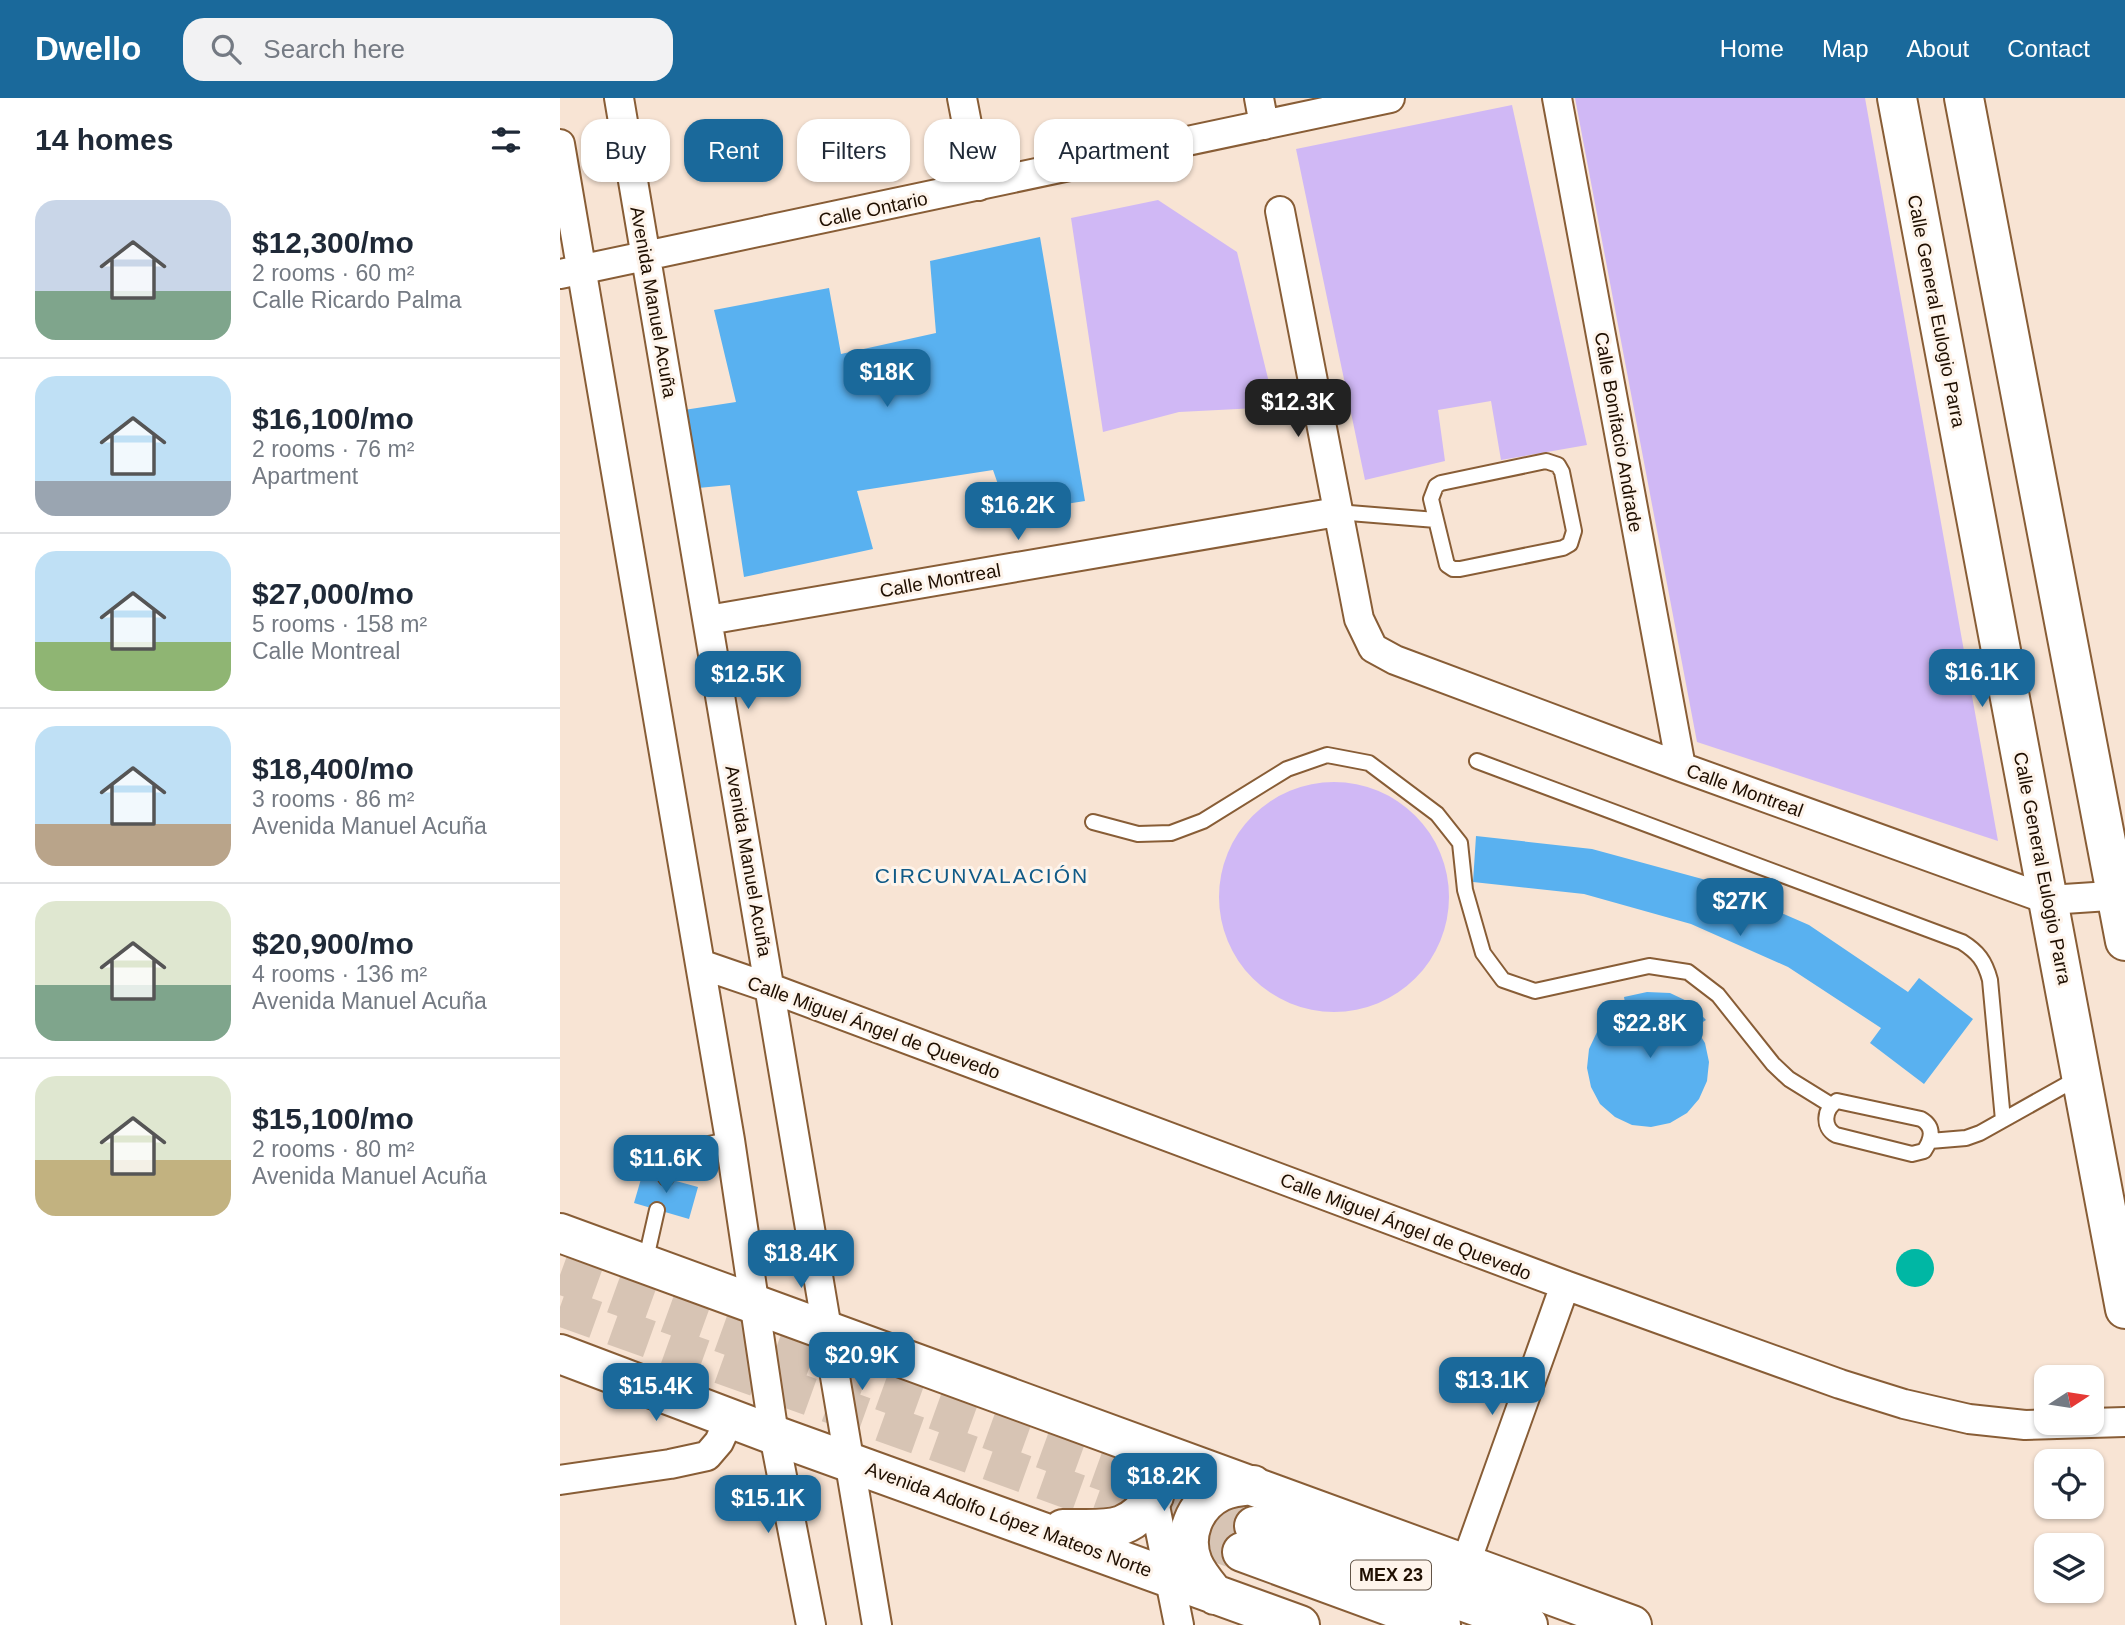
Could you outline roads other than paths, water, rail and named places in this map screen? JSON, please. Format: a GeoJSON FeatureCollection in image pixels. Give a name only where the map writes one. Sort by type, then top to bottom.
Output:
{"type":"FeatureCollection","features":[{"type":"Feature","properties":{"kind":"main road","name":"Calle General Eulogio Parra"},"geometry":{"type":"LineString","coordinates":[[1897,98],[2125,1309]]}},
{"type":"Feature","properties":{"kind":"main road"},"geometry":{"type":"LineString","coordinates":[[1964,98],[2111,838],[2125,941]]}},
{"type":"Feature","properties":{"kind":"main road"},"geometry":{"type":"LineString","coordinates":[[560,1233],[1632,1625]]}},
{"type":"Feature","properties":{"kind":"main road","name":"Avenida Adolfo López Mateos Norte"},"geometry":{"type":"LineString","coordinates":[[560,1354],[730,1419],[1300,1625]]}},
{"type":"Feature","properties":{"kind":"main road"},"geometry":{"type":"LineString","coordinates":[[1215,1595],[1192,1558],[1189,1537],[1192,1523],[1199,1510],[1221,1491],[1252,1485]]}},
{"type":"Feature","properties":{"kind":"main road"},"geometry":{"type":"LineString","coordinates":[[1040,1529],[1103,1530],[1121,1526],[1134,1520],[1154,1496]]}},
{"type":"Feature","properties":{"kind":"main road","name":"MEX 23"},"geometry":{"type":"LineString","coordinates":[[1441,1625],[1248,1539],[1528,1625]]}},
{"type":"Feature","properties":{"kind":"street","name":"Avenida Manuel Acuña"},"geometry":{"type":"LineString","coordinates":[[619,98],[877,1625]]}},
{"type":"Feature","properties":{"kind":"street"},"geometry":{"type":"LineString","coordinates":[[962,98],[979,186]]}},
{"type":"Feature","properties":{"kind":"street","name":"Calle Ontario"},"geometry":{"type":"LineString","coordinates":[[570,272],[979,186],[1261,111],[1390,98]]}},
{"type":"Feature","properties":{"kind":"street","name":"Calle Bonifacio Andrade"},"geometry":{"type":"LineString","coordinates":[[1557,98],[1681,767]]}},
{"type":"Feature","properties":{"kind":"street"},"geometry":{"type":"LineString","coordinates":[[560,144],[570,272],[700,964],[730,1140],[774,1435],[811,1625]]}},
{"type":"Feature","properties":{"kind":"street"},"geometry":{"type":"LineString","coordinates":[[1280,211],[1337,512]]}},
{"type":"Feature","properties":{"kind":"street","name":"Calle Montreal"},"geometry":{"type":"LineString","coordinates":[[708,620],[1337,512],[1359,619],[1373,648],[1395,660],[2049,900],[2121,896]]}},
{"type":"Feature","properties":{"kind":"street","name":"Calle Miguel Ángel de Quevedo"},"geometry":{"type":"LineString","coordinates":[[700,964],[1565,1286],[1840,1384],[1904,1404],[1969,1419],[2025,1425],[2125,1422]]}},
{"type":"Feature","properties":{"kind":"street"},"geometry":{"type":"LineString","coordinates":[[1465,1564],[1565,1286]]}},
{"type":"Feature","properties":{"kind":"street"},"geometry":{"type":"LineString","coordinates":[[560,1480],[707,1456],[719,1443],[730,1419]]}},
{"type":"Feature","properties":{"kind":"street"},"geometry":{"type":"LineString","coordinates":[[1143,1446],[1179,1625]]}},
{"type":"Feature","properties":{"kind":"lane"},"geometry":{"type":"LineString","coordinates":[[1552,462],[1562,472],[1574,531],[1570,544],[1563,548],[1452,569],[1444,559],[1436,520],[1432,492],[1441,483],[1552,462]]}},
{"type":"Feature","properties":{"kind":"lane"},"geometry":{"type":"LineString","coordinates":[[1337,512],[1436,520]]}},
{"type":"Feature","properties":{"kind":"lane"},"geometry":{"type":"LineString","coordinates":[[1093,822],[1139,834],[1171,833],[1203,821],[1287,769],[1326,755],[1369,763],[1437,814],[1460,843],[1465,890],[1483,953],[1503,980],[1535,991],[1649,966],[1688,972],[1718,995],[1773,1064],[1789,1079],[1831,1105]]}},
{"type":"Feature","properties":{"kind":"lane"},"geometry":{"type":"LineString","coordinates":[[1477,761],[1962,942],[1976,950],[1986,963],[1990,979],[2003,1120]]}},
{"type":"Feature","properties":{"kind":"lane"},"geometry":{"type":"LineString","coordinates":[[1930,1141],[1966,1138],[1980,1133],[2082,1076]]}},
{"type":"Feature","properties":{"kind":"lane"},"geometry":{"type":"LineString","coordinates":[[1844,1101],[1921,1119],[1928,1123],[1931,1129],[1930,1141],[1924,1151],[1912,1154],[1836,1135],[1826,1125],[1831,1105],[1844,1101]]}},
{"type":"Feature","properties":{"kind":"lane"},"geometry":{"type":"LineString","coordinates":[[666,1178],[675,1150],[730,1140]]}},
{"type":"Feature","properties":{"kind":"lane"},"geometry":{"type":"LineString","coordinates":[[645,1264],[657,1210]]}},
{"type":"Feature","properties":{"kind":"water"},"geometry":{"type":"Polygon","coordinates":[[[1915,1249],[1928,1255],[1934,1268],[1928,1281],[1915,1287],[1902,1281],[1896,1268],[1902,1255],[1915,1249]]]}},
{"type":"Feature","properties":{"kind":"tunnel"},"geometry":{"type":"LineString","coordinates":[[560,1275],[1254,1526]]}},
{"type":"Feature","properties":{"kind":"tunnel"},"geometry":{"type":"LineString","coordinates":[[560,1307],[1242,1552]]}},
{"type":"Feature","properties":{"kind":"district","name":"CIRCUNVALACIÓN"},"geometry":{"type":"Point","coordinates":[982,876]}}]}
